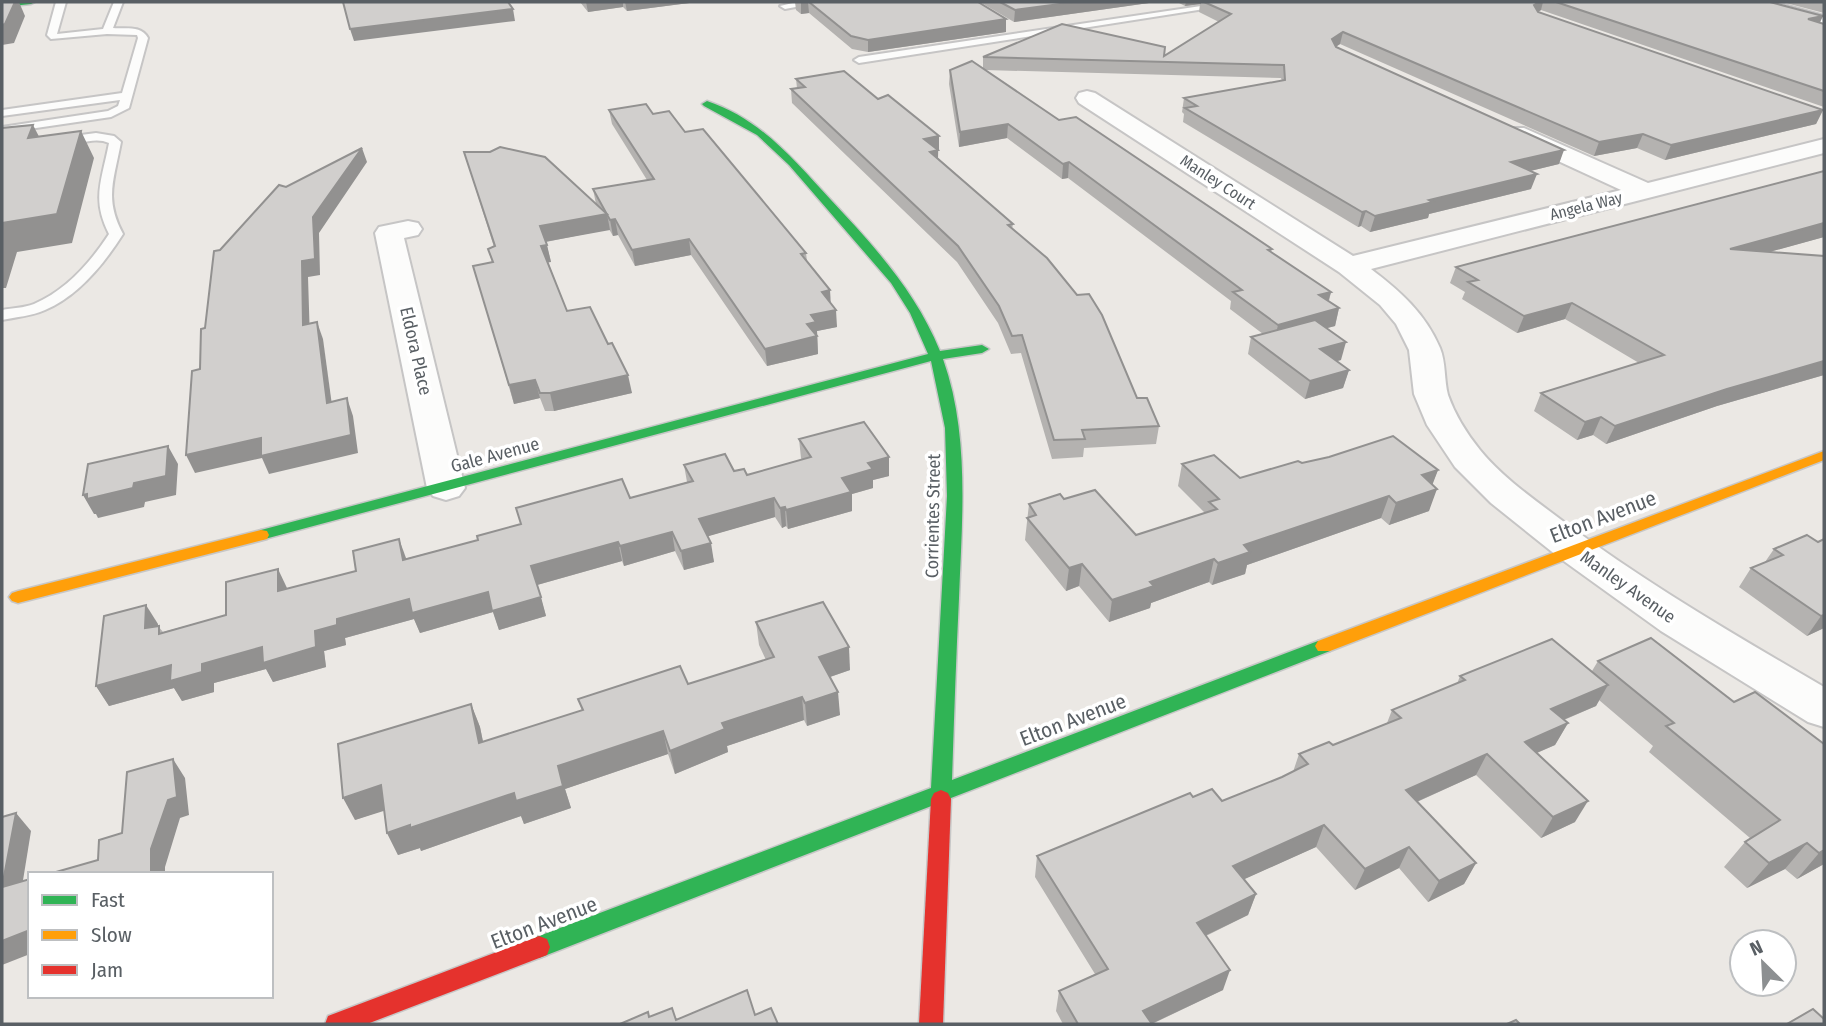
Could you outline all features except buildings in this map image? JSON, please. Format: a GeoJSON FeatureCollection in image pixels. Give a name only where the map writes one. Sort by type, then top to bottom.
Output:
{"type":"FeatureCollection","features":[{"type":"Feature","properties":{"kind":"street"},"geometry":{"type":"LineString","coordinates":[[2,5],[31,2]]}},
{"type":"Feature","properties":{"kind":"street"},"geometry":{"type":"LineString","coordinates":[[1754,2],[1824,23]]}},
{"type":"Feature","properties":{"kind":"street","name":"Manley Court"},"geometry":{"type":"LineString","coordinates":[[1087,98],[1349,266]]}},
{"type":"Feature","properties":{"kind":"street","name":"Corrientes Street"},"geometry":{"type":"LineString","coordinates":[[707,104],[746,123],[768,139],[899,287],[936,356],[950,411],[956,475],[932,1024]]}},
{"type":"Feature","properties":{"kind":"street"},"geometry":{"type":"LineString","coordinates":[[1493,122],[1645,191]]}},
{"type":"Feature","properties":{"kind":"street","name":"Angela Way"},"geometry":{"type":"LineString","coordinates":[[1349,266],[1824,146]]}},
{"type":"Feature","properties":{"kind":"street","name":"Eldora Place"},"geometry":{"type":"LineString","coordinates":[[408,229],[389,233],[446,488]]}},
{"type":"Feature","properties":{"kind":"street","name":"Manley Avenue"},"geometry":{"type":"LineString","coordinates":[[1349,266],[1391,299],[1410,321],[1425,350],[1432,394],[1444,425],[1468,460],[1504,495],[1575,550],[1676,620],[1824,709]]}},
{"type":"Feature","properties":{"kind":"street","name":"Gale Avenue"},"geometry":{"type":"LineString","coordinates":[[18,597],[446,488],[936,356],[982,349]]}},
{"type":"Feature","properties":{"kind":"street","name":"Elton Avenue"},"geometry":{"type":"LineString","coordinates":[[337,1024],[1824,455]]}},
{"type":"Feature","properties":{"kind":"lane"},"geometry":{"type":"LineString","coordinates":[[2,130],[111,114],[122,108],[143,38],[140,32],[54,37],[52,35],[61,2]]}},
{"type":"Feature","properties":{"kind":"lane"},"geometry":{"type":"LineString","coordinates":[[107,32],[118,2]]}},
{"type":"Feature","properties":{"kind":"lane"},"geometry":{"type":"LineString","coordinates":[[785,6],[817,2]]}},
{"type":"Feature","properties":{"kind":"lane"},"geometry":{"type":"LineString","coordinates":[[1163,2],[1182,11]]}},
{"type":"Feature","properties":{"kind":"lane"},"geometry":{"type":"LineString","coordinates":[[859,60],[1244,2]]}},
{"type":"Feature","properties":{"kind":"lane"},"geometry":{"type":"LineString","coordinates":[[1012,28],[1023,34]]}},
{"type":"Feature","properties":{"kind":"lane"},"geometry":{"type":"LineString","coordinates":[[2,113],[126,96]]}},
{"type":"Feature","properties":{"kind":"lane"},"geometry":{"type":"LineString","coordinates":[[2,315],[39,307],[53,298],[94,266],[116,234],[106,215],[104,203],[115,142],[102,136],[42,144]]}},
{"type":"Feature","properties":{"kind":"traffic: fast"},"geometry":{"type":"LineString","coordinates":[[2,5],[31,2]]}},
{"type":"Feature","properties":{"kind":"traffic: fast"},"geometry":{"type":"LineString","coordinates":[[707,104],[746,123],[767,138],[859,236],[907,297],[938,362],[952,428],[955,496],[941,799]]}},
{"type":"Feature","properties":{"kind":"traffic: fast"},"geometry":{"type":"LineString","coordinates":[[261,535],[936,356],[982,349]]}},
{"type":"Feature","properties":{"kind":"traffic: fast"},"geometry":{"type":"LineString","coordinates":[[539,947],[1324,646]]}},
{"type":"Feature","properties":{"kind":"traffic: slow"},"geometry":{"type":"LineString","coordinates":[[1324,646],[1824,455]]}},
{"type":"Feature","properties":{"kind":"traffic: slow"},"geometry":{"type":"LineString","coordinates":[[18,597],[261,535]]}},
{"type":"Feature","properties":{"kind":"traffic: jam"},"geometry":{"type":"LineString","coordinates":[[931,1024],[941,799]]}},
{"type":"Feature","properties":{"kind":"traffic: jam"},"geometry":{"type":"LineString","coordinates":[[337,1024],[539,947]]}}]}
